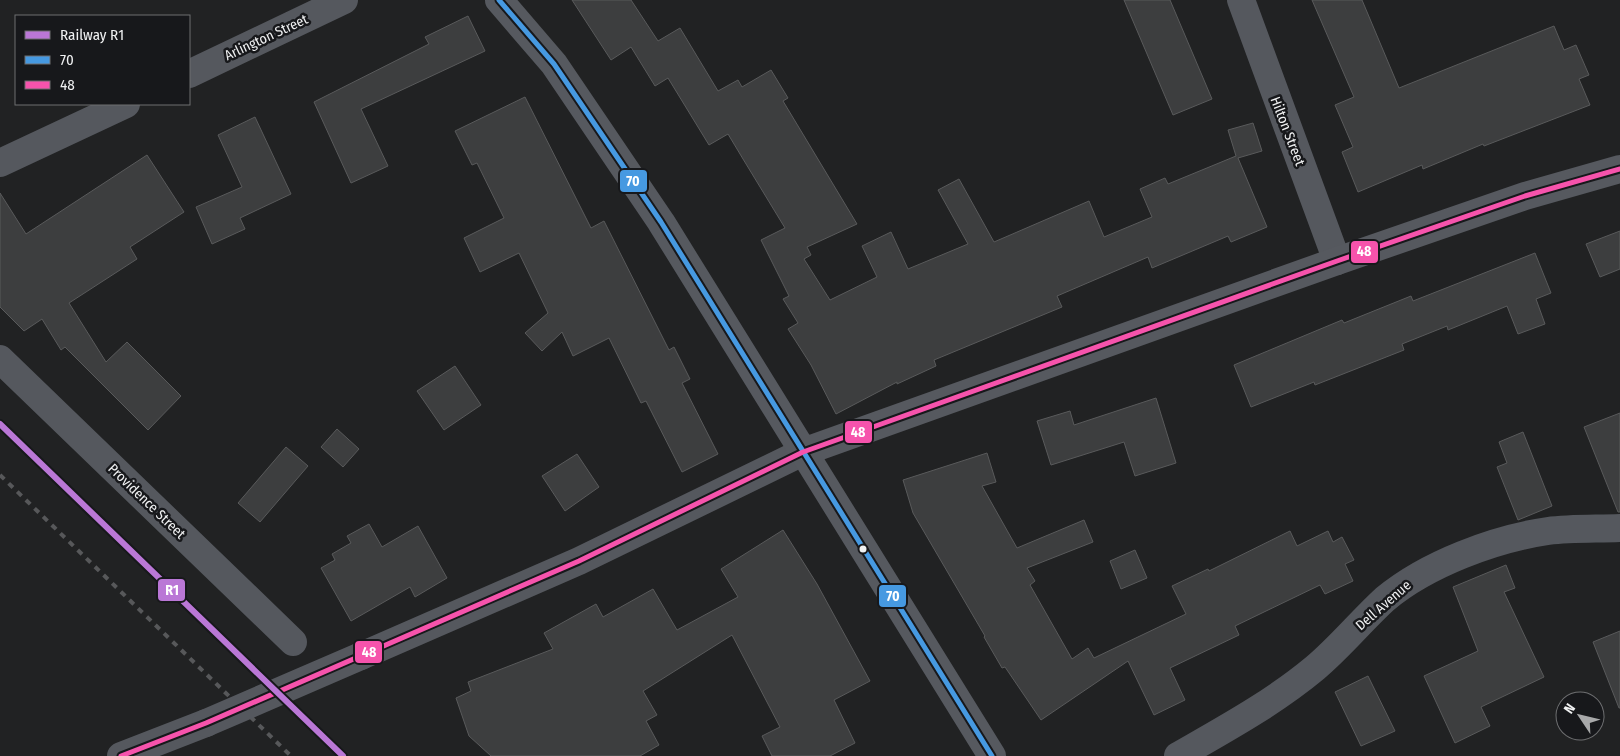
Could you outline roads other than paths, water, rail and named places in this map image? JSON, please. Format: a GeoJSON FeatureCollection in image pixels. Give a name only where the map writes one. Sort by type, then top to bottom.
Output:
{"type":"FeatureCollection","features":[{"type":"Feature","properties":{"kind":"main road"},"geometry":{"type":"LineString","coordinates":[[499,0],[554,64],[656,214],[992,756]]}},
{"type":"Feature","properties":{"kind":"main road"},"geometry":{"type":"LineString","coordinates":[[803,452],[1337,261],[1525,196],[1620,168]]}},
{"type":"Feature","properties":{"kind":"street","name":"Arlington Street"},"geometry":{"type":"LineString","coordinates":[[190,74],[344,0]]}},
{"type":"Feature","properties":{"kind":"street","name":"Hilton Street"},"geometry":{"type":"LineString","coordinates":[[1241,0],[1337,261]]}},
{"type":"Feature","properties":{"kind":"street"},"geometry":{"type":"LineString","coordinates":[[0,163],[124,105]]}},
{"type":"Feature","properties":{"kind":"street","name":"Providence Street"},"geometry":{"type":"LineString","coordinates":[[0,359],[293,642]]}},
{"type":"Feature","properties":{"kind":"street"},"geometry":{"type":"LineString","coordinates":[[121,756],[206,723],[579,561],[803,452]]}},
{"type":"Feature","properties":{"kind":"street","name":"Dell Avenue"},"geometry":{"type":"LineString","coordinates":[[1178,756],[1258,710],[1288,689],[1316,667],[1386,599],[1411,580],[1435,567],[1500,542],[1548,531],[1620,528]]}},
{"type":"Feature","properties":{"kind":"railway"},"geometry":{"type":"LineString","coordinates":[[0,475],[291,756]]}},
{"type":"Feature","properties":{"kind":"rail line","name":"R1"},"geometry":{"type":"LineString","coordinates":[[0,424],[343,756]]}}]}
